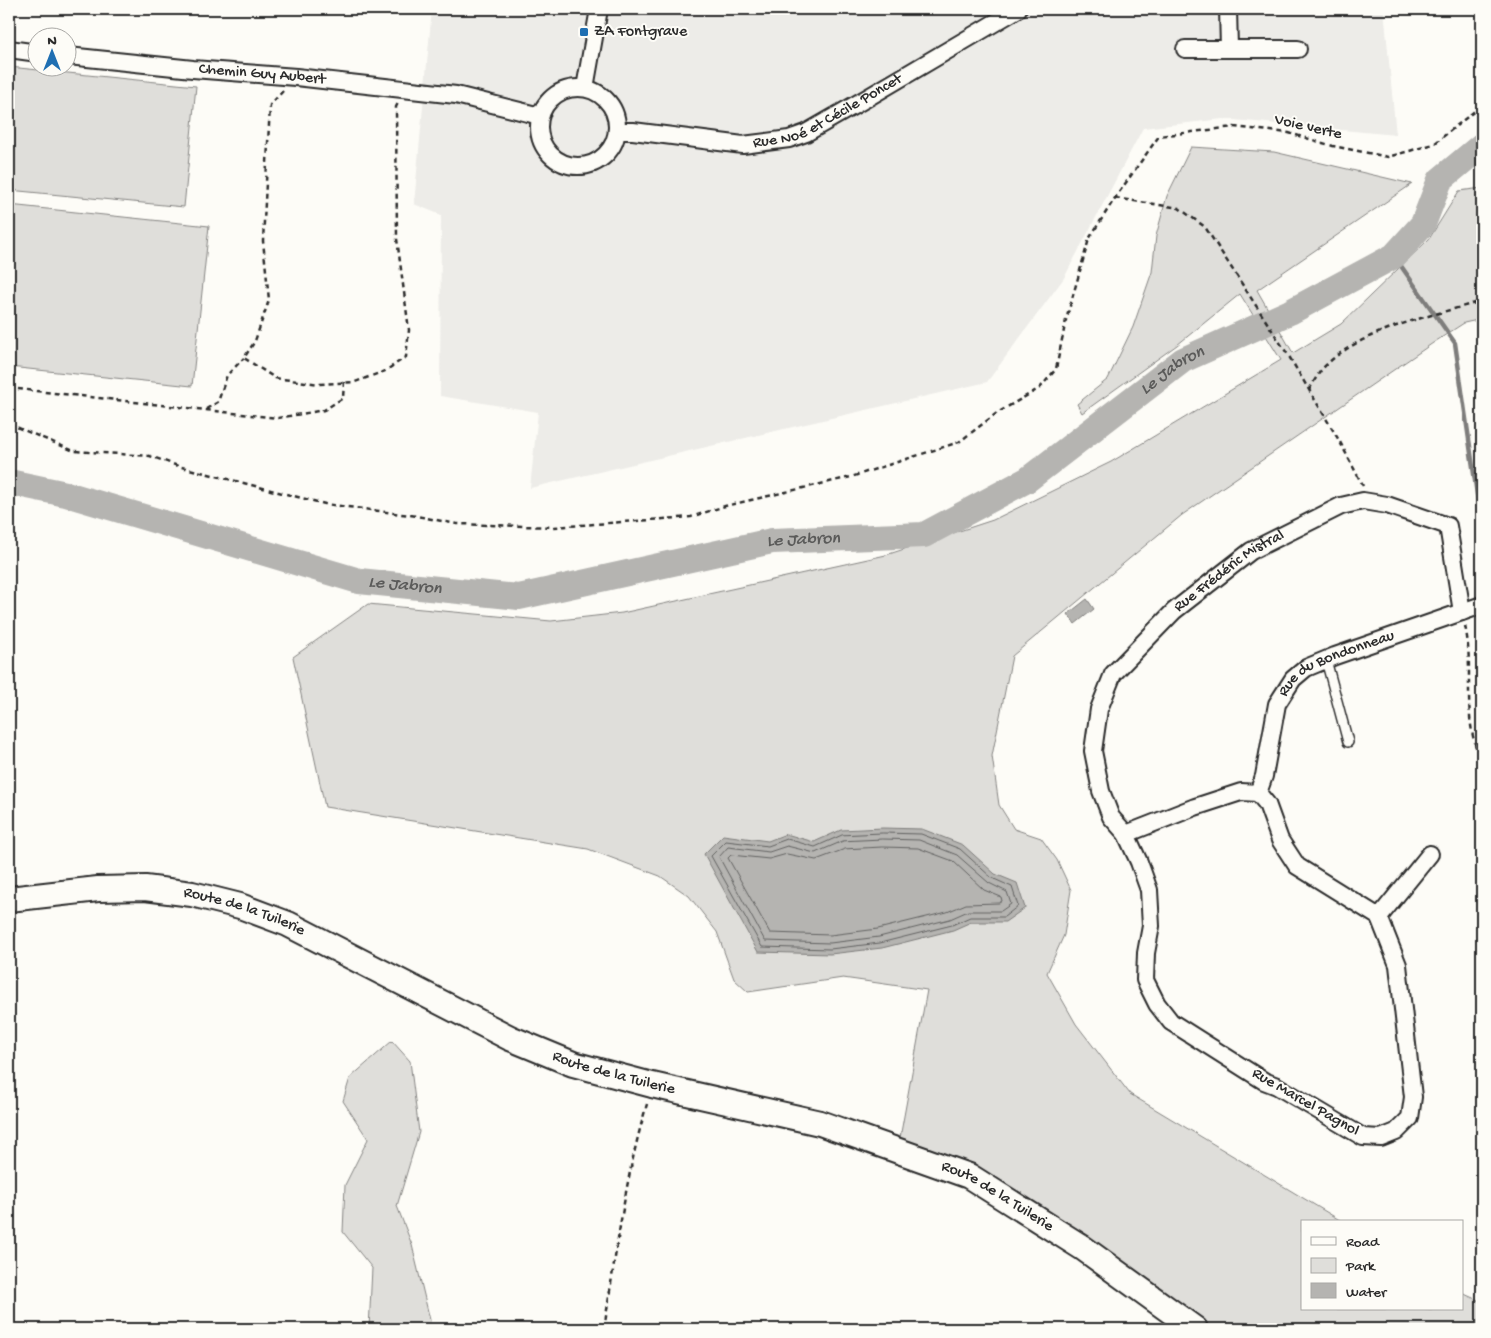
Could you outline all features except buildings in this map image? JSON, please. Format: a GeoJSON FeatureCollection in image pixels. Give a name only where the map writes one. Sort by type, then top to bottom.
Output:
{"type":"FeatureCollection","features":[{"type":"Feature","properties":{"kind":"main road","name":"Route de la Tuilerie"},"geometry":{"type":"LineString","coordinates":[[9,899],[98,889],[145,888],[192,894],[240,906],[288,924],[510,1038],[573,1064],[652,1085],[820,1123],[969,1176],[1083,1248],[1195,1329]]}},
{"type":"Feature","properties":{"kind":"street"},"geometry":{"type":"LineString","coordinates":[[585,88],[599,9]]}},
{"type":"Feature","properties":{"kind":"street","name":"Rue Noé et Cécile Poncet"},"geometry":{"type":"LineString","coordinates":[[618,131],[633,131],[743,145],[789,139],[806,133],[1018,9]]}},
{"type":"Feature","properties":{"kind":"street"},"geometry":{"type":"LineString","coordinates":[[1228,9],[1229,48]]}},
{"type":"Feature","properties":{"kind":"street"},"geometry":{"type":"LineString","coordinates":[[9,49],[28,52]]}},
{"type":"Feature","properties":{"kind":"street"},"geometry":{"type":"LineString","coordinates":[[1185,49],[1298,49]]}},
{"type":"Feature","properties":{"kind":"street","name":"Chemin Guy Aubert"},"geometry":{"type":"LineString","coordinates":[[78,57],[404,88],[456,95],[540,116]]}},
{"type":"Feature","properties":{"kind":"street"},"geometry":{"type":"LineString","coordinates":[[576,87],[585,88],[600,94],[612,106],[618,122],[618,131],[612,147],[600,160],[584,166],[567,165],[546,150],[539,134],[540,116],[548,102],[560,92],[576,87]]}},
{"type":"Feature","properties":{"kind":"street","name":"Rue Frédéric Mistral"},"geometry":{"type":"LineString","coordinates":[[1126,834],[1111,817],[1101,792],[1093,751],[1099,708],[1113,674],[1174,611],[1251,551],[1341,506],[1363,501],[1387,505],[1448,526],[1462,612]]}},
{"type":"Feature","properties":{"kind":"street","name":"Rue du Bondonneau"},"geometry":{"type":"LineString","coordinates":[[1258,793],[1264,776],[1277,704],[1292,680],[1306,668],[1482,605]]}},
{"type":"Feature","properties":{"kind":"street"},"geometry":{"type":"LineString","coordinates":[[1126,834],[1195,807],[1241,792],[1258,793],[1267,804],[1280,840],[1297,866],[1379,917],[1430,854]]}},
{"type":"Feature","properties":{"kind":"street","name":"Rue Marcel Pagnol"},"geometry":{"type":"LineString","coordinates":[[1126,834],[1149,890],[1151,926],[1146,953],[1145,980],[1157,1004],[1171,1022],[1264,1081],[1277,1086],[1362,1137],[1381,1138],[1396,1132],[1410,1118],[1413,1096],[1398,965],[1379,917]]}},
{"type":"Feature","properties":{"kind":"lane"},"geometry":{"type":"LineString","coordinates":[[1326,660],[1348,742]]}},
{"type":"Feature","properties":{"kind":"path"},"geometry":{"type":"LineString","coordinates":[[205,410],[218,402],[227,375],[244,358],[255,342],[269,300],[263,241],[270,105],[296,77]]}},
{"type":"Feature","properties":{"kind":"path"},"geometry":{"type":"LineString","coordinates":[[244,358],[275,378],[320,384],[355,382],[385,371],[406,357],[409,330],[397,239],[396,177],[396,107],[404,88]]}},
{"type":"Feature","properties":{"kind":"path","name":"Voie verte"},"geometry":{"type":"LineString","coordinates":[[9,424],[74,451],[150,456],[178,466],[325,504],[417,516],[457,524],[554,527],[691,517],[725,506],[851,477],[959,442],[997,414],[1040,388],[1056,369],[1066,320],[1089,239],[1115,198],[1159,136],[1234,127],[1288,132],[1333,146],[1388,157],[1434,144],[1482,105]]}},
{"type":"Feature","properties":{"kind":"path"},"geometry":{"type":"LineString","coordinates":[[1115,198],[1180,208],[1205,227],[1290,358],[1340,442],[1362,486],[1363,501]]}},
{"type":"Feature","properties":{"kind":"path"},"geometry":{"type":"LineString","coordinates":[[1309,390],[1324,368],[1356,342],[1394,327],[1482,300]]}},
{"type":"Feature","properties":{"kind":"path"},"geometry":{"type":"LineString","coordinates":[[9,388],[278,418],[324,410],[343,398],[344,382]]}},
{"type":"Feature","properties":{"kind":"path"},"geometry":{"type":"LineString","coordinates":[[1462,612],[1468,638],[1468,702],[1475,747],[1482,760]]}},
{"type":"Feature","properties":{"kind":"path"},"geometry":{"type":"LineString","coordinates":[[604,1329],[638,1132],[652,1085]]}},
{"type":"Feature","properties":{"kind":"shaded area"},"geometry":{"type":"Polygon","coordinates":[[[432,9],[1384,9],[1396,135],[1223,119],[1143,128],[1064,278],[987,382],[530,488],[538,412],[440,396],[441,215],[414,204],[432,9]]]}},
{"type":"Feature","properties":{"kind":"green space"},"geometry":{"type":"Polygon","coordinates":[[[9,67],[28,69],[28,78],[78,78],[78,74],[196,86],[184,207],[9,190],[9,67]]]}},
{"type":"Feature","properties":{"kind":"green space"},"geometry":{"type":"Polygon","coordinates":[[[1191,147],[1274,152],[1412,184],[1257,290],[1293,353],[1341,324],[1429,239],[1459,191],[1482,188],[1482,319],[1464,323],[1433,343],[1182,515],[1012,656],[992,756],[999,805],[1014,829],[1041,838],[1057,860],[1071,890],[1064,935],[1047,973],[1076,1024],[1130,1094],[1340,1220],[1301,1220],[1301,1310],[1464,1310],[1464,1294],[1482,1302],[1482,1329],[1210,1329],[1011,1187],[947,1155],[900,1138],[927,990],[843,978],[748,992],[734,979],[717,932],[689,896],[660,876],[588,849],[325,807],[293,657],[368,604],[551,621],[622,613],[886,555],[993,520],[1111,462],[1281,360],[1240,294],[1177,345],[1082,413],[1077,404],[1108,379],[1133,327],[1152,272],[1156,236],[1167,196],[1191,147]]]}},
{"type":"Feature","properties":{"kind":"green space"},"geometry":{"type":"Polygon","coordinates":[[[9,205],[209,226],[192,386],[9,367],[9,205]]]}},
{"type":"Feature","properties":{"kind":"green space"},"geometry":{"type":"Polygon","coordinates":[[[392,1041],[410,1061],[419,1132],[397,1206],[412,1245],[430,1320],[429,1329],[369,1329],[372,1268],[343,1232],[345,1185],[368,1139],[343,1101],[350,1078],[392,1041]]]}},
{"type":"Feature","properties":{"kind":"water"},"geometry":{"type":"Polygon","coordinates":[[[1087,599],[1094,609],[1075,624],[1068,614],[1087,599]]]}},
{"type":"Feature","properties":{"kind":"water"},"geometry":{"type":"Polygon","coordinates":[[[922,829],[963,845],[995,874],[1017,883],[1025,908],[1005,922],[971,922],[953,930],[882,948],[830,954],[758,952],[704,854],[723,835],[768,841],[786,834],[814,842],[841,830],[922,829]]]}},
{"type":"Feature","properties":{"kind":"waterway","name":"Le Jabron"},"geometry":{"type":"LineString","coordinates":[[9,482],[66,494],[359,581],[519,597],[772,541],[924,535],[1027,480],[1183,360],[1290,312],[1394,256],[1423,224],[1440,180],[1482,145]]}},
{"type":"Feature","properties":{"kind":"waterway"},"geometry":{"type":"LineString","coordinates":[[1394,256],[1455,343],[1482,529]]}},
{"type":"Feature","properties":{"kind":"place","name":"ZA Fontgrave"},"geometry":{"type":"Point","coordinates":[584,32]}}]}
